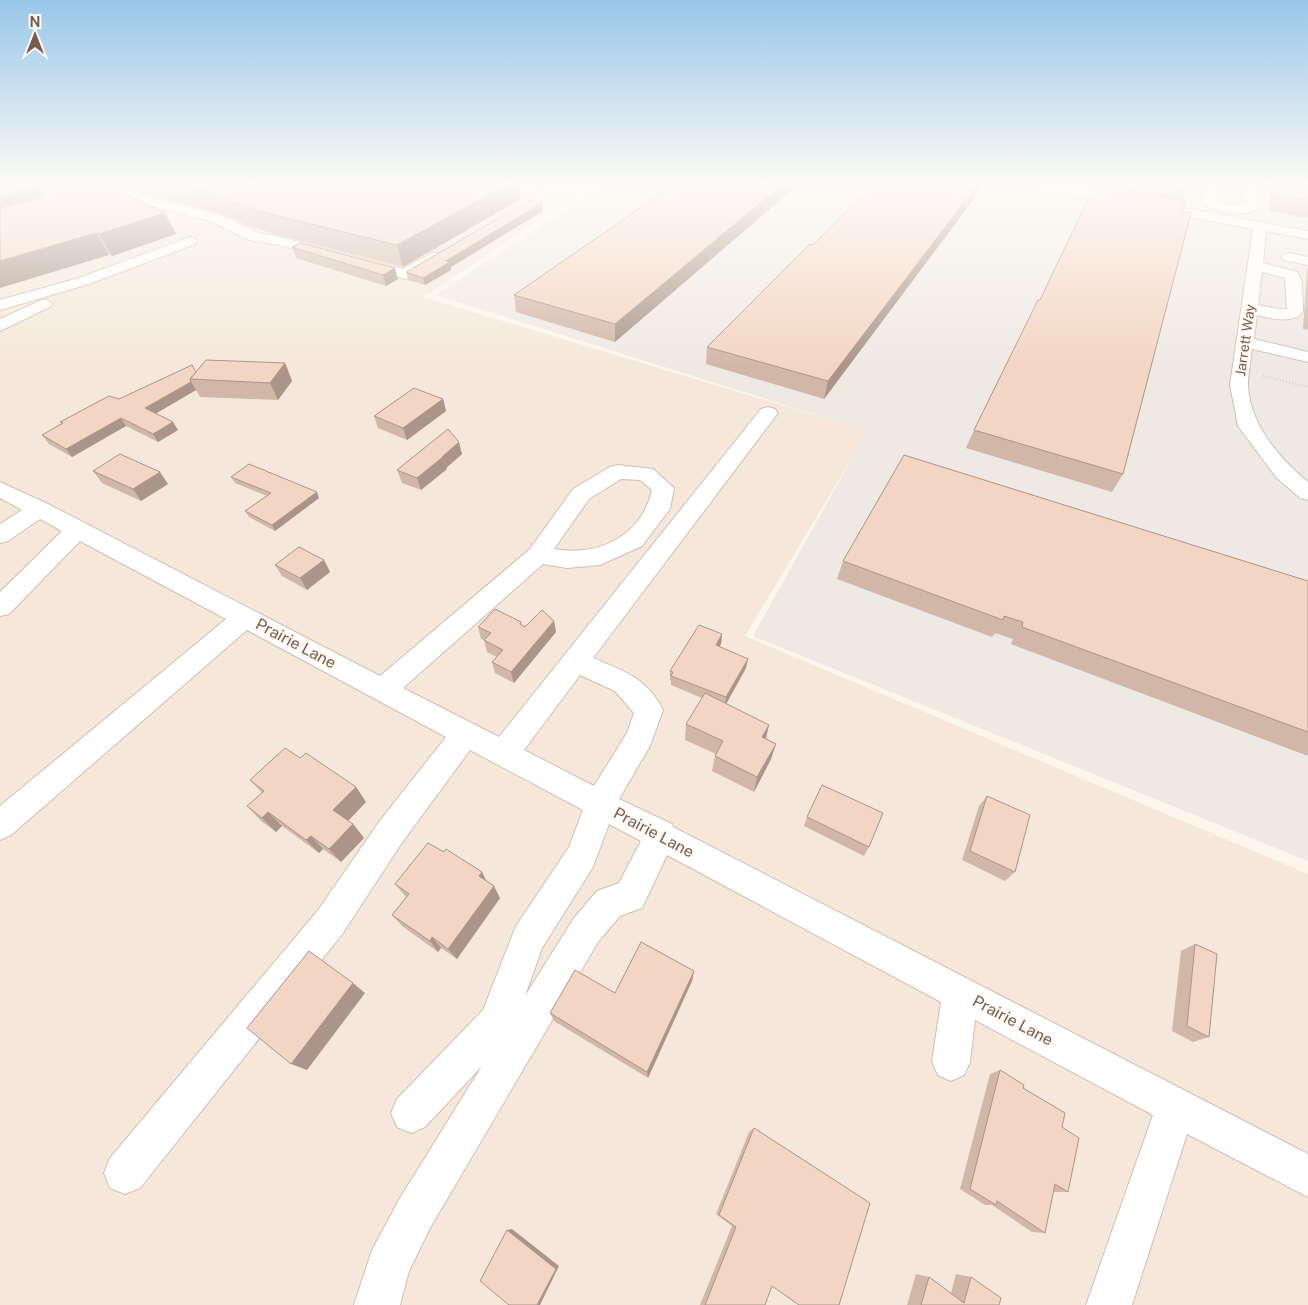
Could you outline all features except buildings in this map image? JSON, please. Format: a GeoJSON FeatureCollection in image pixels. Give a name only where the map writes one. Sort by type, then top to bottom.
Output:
{"type":"FeatureCollection","features":[{"type":"Feature","properties":{"kind":"street"},"geometry":{"type":"LineString","coordinates":[[0,305],[84,281],[180,245]]}},
{"type":"Feature","properties":{"kind":"street"},"geometry":{"type":"LineString","coordinates":[[298,245],[405,274],[448,249]]}},
{"type":"Feature","properties":{"kind":"street","name":"Jarrett Way"},"geometry":{"type":"LineString","coordinates":[[1258,245],[1239,385],[1248,426],[1284,472],[1308,493]]}},
{"type":"Feature","properties":{"kind":"street"},"geometry":{"type":"LineString","coordinates":[[1289,257],[1308,260]]}},
{"type":"Feature","properties":{"kind":"street"},"geometry":{"type":"LineString","coordinates":[[1249,308],[1275,314],[1290,314],[1295,311],[1292,275],[1278,270],[1255,266]]}},
{"type":"Feature","properties":{"kind":"street"},"geometry":{"type":"LineString","coordinates":[[0,326],[84,281]]}},
{"type":"Feature","properties":{"kind":"street"},"geometry":{"type":"LineString","coordinates":[[1245,342],[1308,357]]}},
{"type":"Feature","properties":{"kind":"street"},"geometry":{"type":"LineString","coordinates":[[383,689],[538,555],[581,494],[617,472],[646,474],[664,488],[659,509],[634,540],[600,557],[567,560],[538,555]]}},
{"type":"Feature","properties":{"kind":"street","name":"Prairie Lane"},"geometry":{"type":"LineString","coordinates":[[0,488],[1308,1176]]}},
{"type":"Feature","properties":{"kind":"street"},"geometry":{"type":"LineString","coordinates":[[0,535],[40,509]]}},
{"type":"Feature","properties":{"kind":"street"},"geometry":{"type":"LineString","coordinates":[[0,607],[78,530]]}},
{"type":"Feature","properties":{"kind":"street"},"geometry":{"type":"LineString","coordinates":[[0,825],[246,617]]}},
{"type":"Feature","properties":{"kind":"street"},"geometry":{"type":"LineString","coordinates":[[411,1113],[497,1022],[528,938],[582,856],[600,804],[640,737],[649,710],[626,683],[576,662]]}},
{"type":"Feature","properties":{"kind":"street"},"geometry":{"type":"LineString","coordinates":[[125,1173],[331,921],[390,833],[466,733]]}},
{"type":"Feature","properties":{"kind":"street"},"geometry":{"type":"LineString","coordinates":[[377,1305],[388,1266],[416,1213],[561,970],[586,930],[609,903],[630,896],[661,835]]}},
{"type":"Feature","properties":{"kind":"street"},"geometry":{"type":"LineString","coordinates":[[951,1062],[961,993]]}},
{"type":"Feature","properties":{"kind":"street"},"geometry":{"type":"LineString","coordinates":[[1109,1305],[1176,1106]]}},
{"type":"Feature","properties":{"kind":"lane"},"geometry":{"type":"LineString","coordinates":[[504,753],[768,413]]}},
{"type":"Feature","properties":{"kind":"path"},"geometry":{"type":"LineString","coordinates":[[1263,376],[1308,387]]}},
{"type":"Feature","properties":{"kind":"shaded area"},"geometry":{"type":"Polygon","coordinates":[[[0,245],[501,245],[423,297],[868,431],[745,636],[1308,874],[1308,1305],[0,1305],[0,245]]]}},
{"type":"Feature","properties":{"kind":"shaded area"},"geometry":{"type":"Polygon","coordinates":[[[513,245],[1308,245],[1308,861],[753,636],[867,431],[436,295],[513,245]]]}}]}
